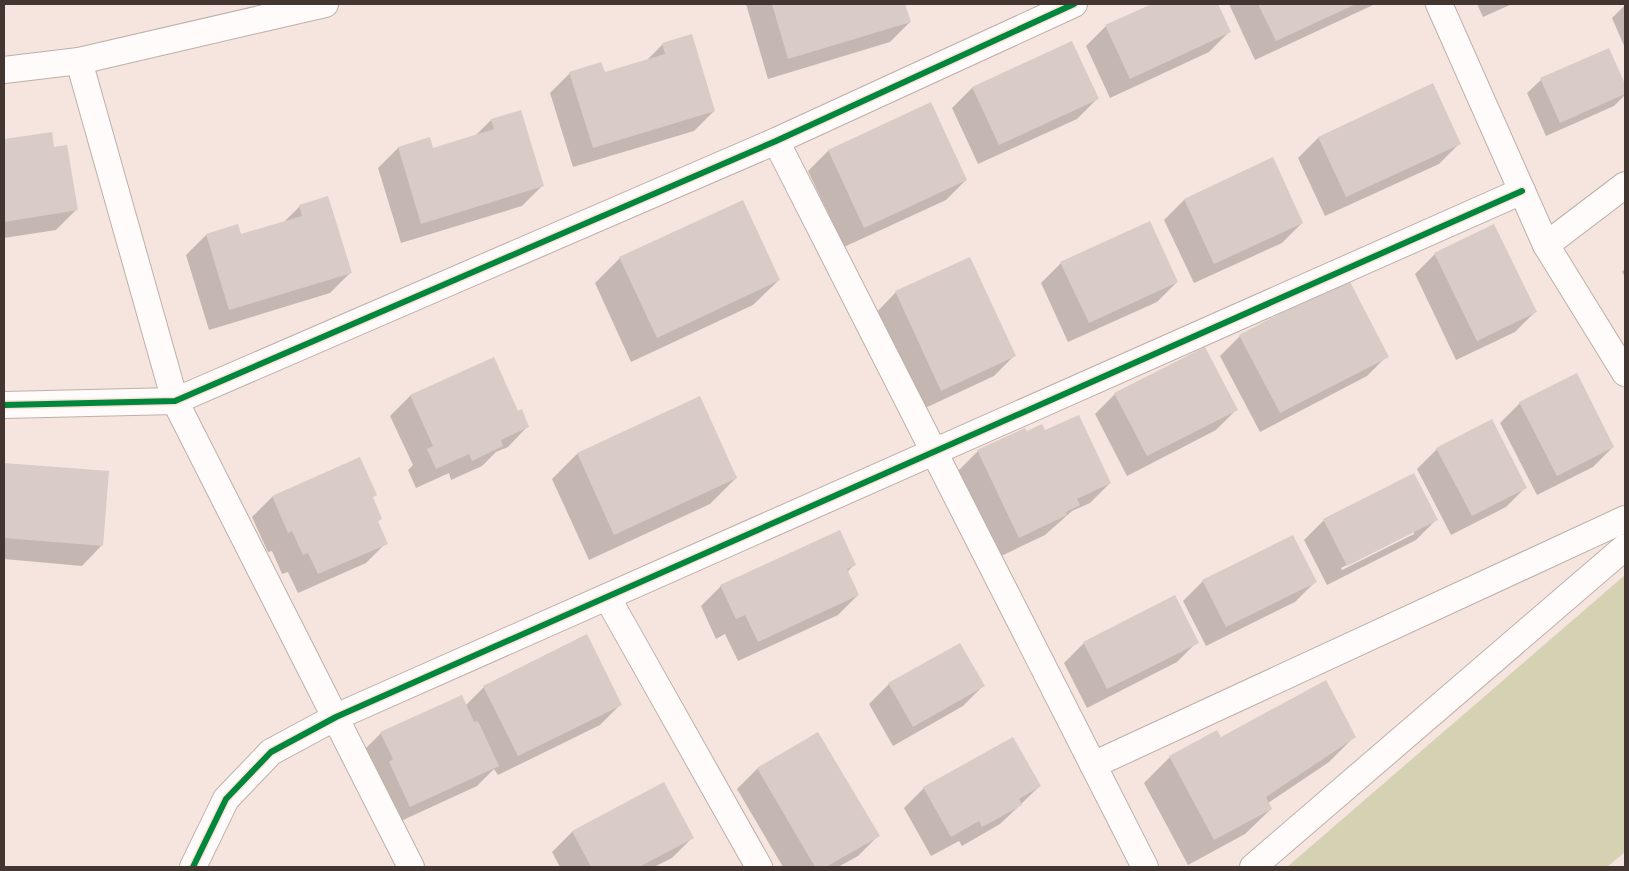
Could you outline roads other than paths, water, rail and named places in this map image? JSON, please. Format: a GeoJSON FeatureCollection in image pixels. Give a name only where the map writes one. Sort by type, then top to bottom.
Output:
{"type":"FeatureCollection","features":[{"type":"Feature","properties":{"kind":"street"},"geometry":{"type":"LineString","coordinates":[[4,70],[79,61],[325,4]]}},
{"type":"Feature","properties":{"kind":"street"},"geometry":{"type":"LineString","coordinates":[[4,405],[175,401],[776,141],[1074,4]]}},
{"type":"Feature","properties":{"kind":"street"},"geometry":{"type":"LineString","coordinates":[[1439,4],[1546,245],[1625,374]]}},
{"type":"Feature","properties":{"kind":"street"},"geometry":{"type":"LineString","coordinates":[[79,61],[175,401],[411,867]]}},
{"type":"Feature","properties":{"kind":"street"},"geometry":{"type":"LineString","coordinates":[[776,141],[1145,867]]}},
{"type":"Feature","properties":{"kind":"street"},"geometry":{"type":"LineString","coordinates":[[1546,245],[1625,185]]}},
{"type":"Feature","properties":{"kind":"street"},"geometry":{"type":"LineString","coordinates":[[193,867],[226,799],[271,752],[336,718],[1522,191]]}},
{"type":"Feature","properties":{"kind":"street"},"geometry":{"type":"LineString","coordinates":[[1093,765],[1625,520]]}},
{"type":"Feature","properties":{"kind":"street"},"geometry":{"type":"LineString","coordinates":[[1253,867],[1625,548]]}},
{"type":"Feature","properties":{"kind":"street"},"geometry":{"type":"LineString","coordinates":[[608,597],[759,867]]}}]}
